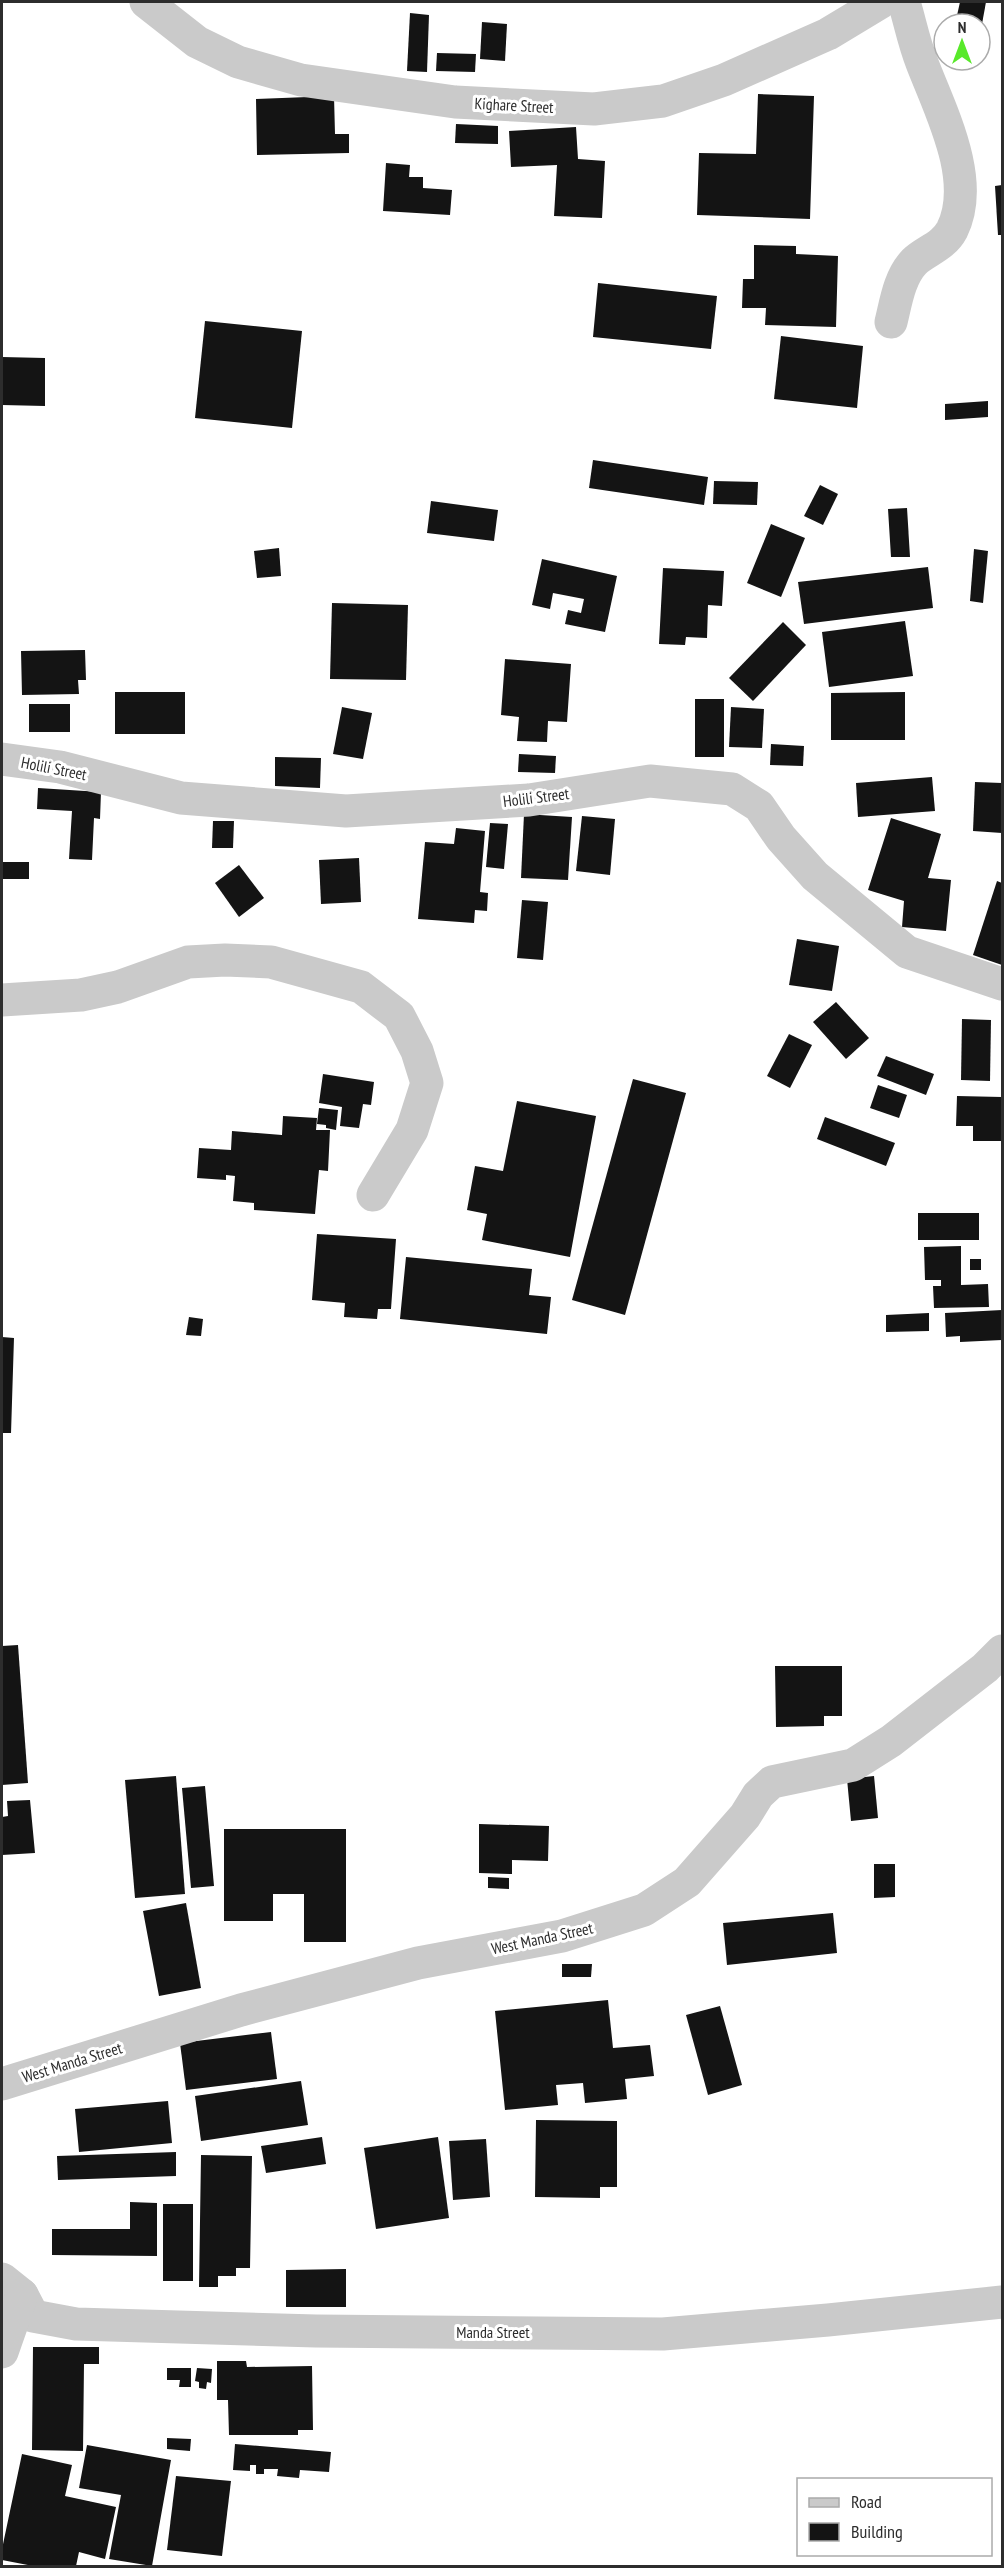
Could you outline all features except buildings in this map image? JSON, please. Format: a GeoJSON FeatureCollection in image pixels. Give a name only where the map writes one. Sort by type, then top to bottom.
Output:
{"type":"FeatureCollection","features":[{"type":"Feature","properties":{"kind":"street","name":"Kighare Street"},"geometry":{"type":"LineString","coordinates":[[146,2],[197,42],[238,62],[301,80],[455,102],[594,109],[663,100],[724,80],[828,34],[881,2]]}},
{"type":"Feature","properties":{"kind":"street"},"geometry":{"type":"LineString","coordinates":[[891,322],[899,288],[914,262],[935,250],[952,231],[958,210],[960,176],[946,122],[921,61],[904,2]]}},
{"type":"Feature","properties":{"kind":"street","name":"Holili Street"},"geometry":{"type":"LineString","coordinates":[[2,759],[60,767],[181,798],[346,811],[529,800],[650,781],[732,789],[759,806],[781,838],[814,876],[908,952],[1002,984]]}},
{"type":"Feature","properties":{"kind":"street"},"geometry":{"type":"LineString","coordinates":[[2,1000],[81,995],[118,987],[188,962],[225,960],[271,962],[361,987],[399,1016],[417,1052],[427,1083],[412,1130],[373,1195]]}},
{"type":"Feature","properties":{"kind":"street","name":"West Manda Street"},"geometry":{"type":"LineString","coordinates":[[2,2084],[241,2010],[418,1963],[562,1936],[644,1910],[687,1882],[745,1816],[758,1795],[772,1782],[853,1765],[891,1741],[985,1668],[1002,1651]]}},
{"type":"Feature","properties":{"kind":"street"},"geometry":{"type":"LineString","coordinates":[[2,2352],[12,2287]]}},
{"type":"Feature","properties":{"kind":"street","name":"Manda Street"},"geometry":{"type":"LineString","coordinates":[[12,2287],[33,2316],[76,2324],[316,2331],[663,2334],[1002,2302]]}}]}
